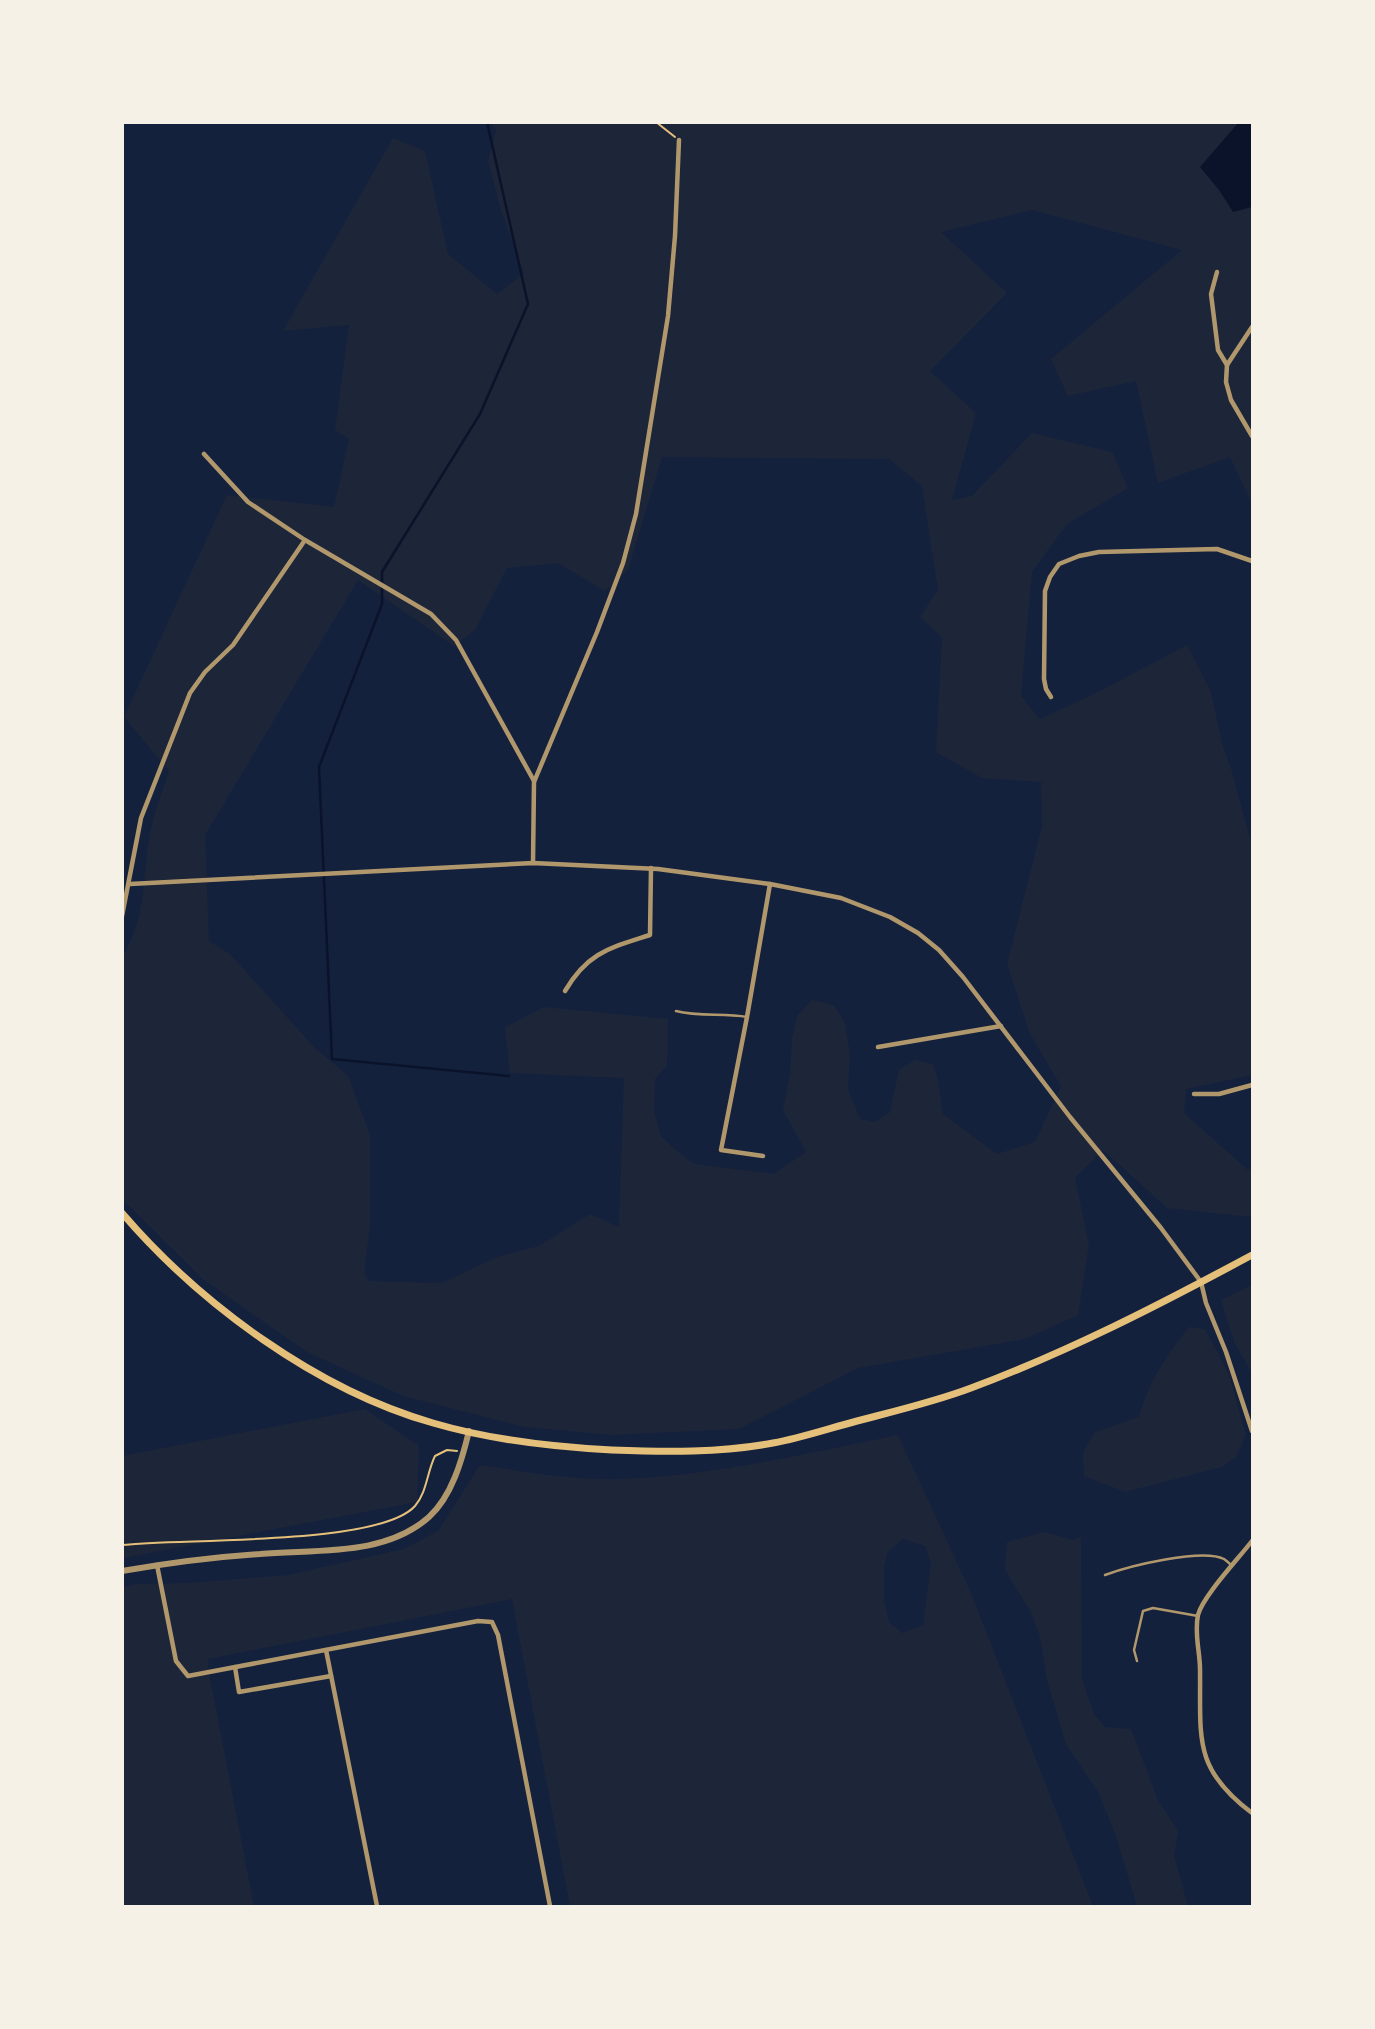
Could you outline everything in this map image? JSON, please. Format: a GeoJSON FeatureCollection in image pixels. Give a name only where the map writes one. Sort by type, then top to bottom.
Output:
{"type":"FeatureCollection","features":[{"type":"Feature","properties":{"kind":"main road"},"geometry":{"type":"LineString","coordinates":[[122,1213],[151,1247],[191,1285],[237,1321],[303,1365],[400,1411],[433,1423],[552,1447],[656,1452],[774,1443],[971,1389],[1083,1342],[1252,1255]]}},
{"type":"Feature","properties":{"kind":"street"},"geometry":{"type":"LineString","coordinates":[[533,863],[534,782],[597,632],[623,563],[636,514],[668,316],[679,140]]}},
{"type":"Feature","properties":{"kind":"street"},"geometry":{"type":"LineString","coordinates":[[1217,272],[1211,294],[1213,323],[1218,350],[1227,365]]}},
{"type":"Feature","properties":{"kind":"street"},"geometry":{"type":"LineString","coordinates":[[1252,327],[1227,365],[1226,382],[1231,400],[1252,436]]}},
{"type":"Feature","properties":{"kind":"street"},"geometry":{"type":"LineString","coordinates":[[204,454],[248,502],[305,540],[431,614],[456,640],[534,782]]}},
{"type":"Feature","properties":{"kind":"street"},"geometry":{"type":"LineString","coordinates":[[122,916],[141,818],[190,693],[205,672],[233,645],[305,540]]}},
{"type":"Feature","properties":{"kind":"street"},"geometry":{"type":"LineString","coordinates":[[1051,697],[1044,679],[1045,591],[1059,564],[1099,552],[1217,549],[1252,561]]}},
{"type":"Feature","properties":{"kind":"street"},"geometry":{"type":"LineString","coordinates":[[130,884],[533,863],[650,868],[770,884],[841,898],[890,917],[918,933],[939,950],[1201,1282],[1252,1431]]}},
{"type":"Feature","properties":{"kind":"street"},"geometry":{"type":"LineString","coordinates":[[565,991],[575,975],[590,960],[623,942],[650,935],[650,868]]}},
{"type":"Feature","properties":{"kind":"street"},"geometry":{"type":"LineString","coordinates":[[763,1156],[721,1150],[770,884]]}},
{"type":"Feature","properties":{"kind":"street"},"geometry":{"type":"LineString","coordinates":[[878,1047],[1001,1026]]}},
{"type":"Feature","properties":{"kind":"street"},"geometry":{"type":"LineString","coordinates":[[1195,1094],[1219,1094],[1252,1086]]}},
{"type":"Feature","properties":{"kind":"street"},"geometry":{"type":"LineString","coordinates":[[122,1571],[258,1554],[369,1546],[392,1539],[416,1527],[441,1503],[464,1452],[469,1431]]}},
{"type":"Feature","properties":{"kind":"street"},"geometry":{"type":"LineString","coordinates":[[1252,1541],[1204,1602],[1198,1616],[1197,1636],[1204,1753],[1207,1763],[1222,1786],[1252,1813]]}},
{"type":"Feature","properties":{"kind":"street"},"geometry":{"type":"LineString","coordinates":[[157,1565],[176,1661],[188,1676],[478,1620],[492,1622],[498,1635],[550,1906]]}},
{"type":"Feature","properties":{"kind":"street"},"geometry":{"type":"LineString","coordinates":[[326,1650],[377,1906]]}},
{"type":"Feature","properties":{"kind":"street"},"geometry":{"type":"LineString","coordinates":[[235,1667],[239,1692],[331,1676]]}},
{"type":"Feature","properties":{"kind":"lane"},"geometry":{"type":"LineString","coordinates":[[676,1011],[690,1014],[728,1013],[747,1017]]}},
{"type":"Feature","properties":{"kind":"lane"},"geometry":{"type":"LineString","coordinates":[[1105,1574],[1130,1566],[1196,1555],[1223,1559],[1233,1566]]}},
{"type":"Feature","properties":{"kind":"lane"},"geometry":{"type":"LineString","coordinates":[[1137,1661],[1134,1650],[1143,1611],[1153,1608],[1198,1616]]}},
{"type":"Feature","properties":{"kind":"path"},"geometry":{"type":"LineString","coordinates":[[656,122],[679,140]]}},
{"type":"Feature","properties":{"kind":"path"},"geometry":{"type":"LineString","coordinates":[[122,1545],[265,1540],[368,1527],[400,1516],[415,1506],[423,1493],[430,1465],[440,1452],[464,1452]]}},
{"type":"Feature","properties":{"kind":"shaded area"},"geometry":{"type":"Polygon","coordinates":[[[490,123],[1252,123],[1252,504],[1230,457],[1158,483],[1136,381],[1068,396],[1051,359],[1182,250],[1032,210],[941,232],[1007,293],[930,371],[976,413],[952,500],[972,496],[1032,433],[1112,452],[1128,488],[1067,524],[1032,572],[1021,696],[1040,719],[1187,645],[1211,692],[1222,744],[1252,846],[1252,1075],[1186,1089],[1184,1113],[1248,1170],[1252,1167],[1252,1217],[1167,1208],[1103,1150],[1075,1178],[1089,1245],[1078,1315],[1025,1339],[858,1368],[739,1429],[611,1435],[525,1427],[403,1396],[307,1352],[204,1280],[123,1200],[123,956],[141,909],[151,829],[169,771],[124,717],[227,495],[334,507],[349,439],[335,430],[349,325],[283,331],[393,138],[425,151],[448,254],[497,294],[524,273],[501,211],[488,161],[496,130],[490,123]],[[662,457],[628,570],[605,591],[558,563],[507,568],[475,630],[454,646],[358,580],[205,835],[209,941],[230,954],[315,1048],[348,1076],[370,1135],[370,1227],[364,1272],[369,1281],[442,1283],[497,1257],[539,1246],[590,1214],[619,1227],[624,1078],[510,1073],[505,1027],[544,1007],[668,1019],[667,1066],[655,1079],[654,1112],[661,1136],[694,1164],[773,1174],[806,1152],[783,1110],[797,1016],[812,1000],[834,1005],[845,1023],[850,1054],[848,1089],[860,1119],[875,1122],[890,1112],[899,1070],[915,1060],[933,1064],[943,1114],[997,1154],[1035,1142],[1061,1086],[1030,1034],[1007,964],[1042,826],[1041,782],[982,778],[936,752],[942,638],[920,617],[938,590],[922,486],[889,459],[662,457]]]}},
{"type":"Feature","properties":{"kind":"shaded area"},"geometry":{"type":"Polygon","coordinates":[[[1238,123],[1252,123],[1252,207],[1233,212],[1200,167],[1238,123]]]}},
{"type":"Feature","properties":{"kind":"shaded area"},"geometry":{"type":"Polygon","coordinates":[[[1252,1285],[1250,1370],[1234,1342],[1221,1300],[1252,1285]]]}},
{"type":"Feature","properties":{"kind":"shaded area"},"geometry":{"type":"Polygon","coordinates":[[[1189,1327],[1205,1329],[1229,1375],[1246,1435],[1236,1457],[1222,1467],[1125,1492],[1084,1476],[1083,1452],[1095,1432],[1139,1417],[1159,1369],[1189,1327]]]}},
{"type":"Feature","properties":{"kind":"shaded area"},"geometry":{"type":"Polygon","coordinates":[[[365,1409],[419,1446],[417,1502],[123,1558],[122,1456],[365,1409]]]}},
{"type":"Feature","properties":{"kind":"shaded area"},"geometry":{"type":"Polygon","coordinates":[[[898,1435],[971,1593],[1093,1906],[570,1906],[512,1599],[208,1659],[254,1906],[123,1906],[123,1587],[288,1575],[404,1549],[438,1531],[480,1465],[570,1477],[659,1477],[728,1468],[898,1435]],[[903,1539],[888,1552],[884,1565],[884,1599],[889,1622],[902,1633],[923,1625],[931,1563],[925,1546],[903,1539]]]}},
{"type":"Feature","properties":{"kind":"shaded area"},"geometry":{"type":"Polygon","coordinates":[[[1044,1532],[1073,1540],[1081,1537],[1082,1679],[1094,1714],[1105,1727],[1131,1729],[1158,1800],[1178,1831],[1174,1856],[1188,1906],[1137,1906],[1115,1833],[1098,1792],[1066,1744],[1047,1680],[1040,1636],[1030,1611],[1005,1570],[1007,1542],[1044,1532]]]}},
{"type":"Feature","properties":{"kind":"waterway"},"geometry":{"type":"LineString","coordinates":[[487,122],[528,304],[480,414],[382,572],[382,604],[319,767],[332,1059],[509,1076]]}}]}
